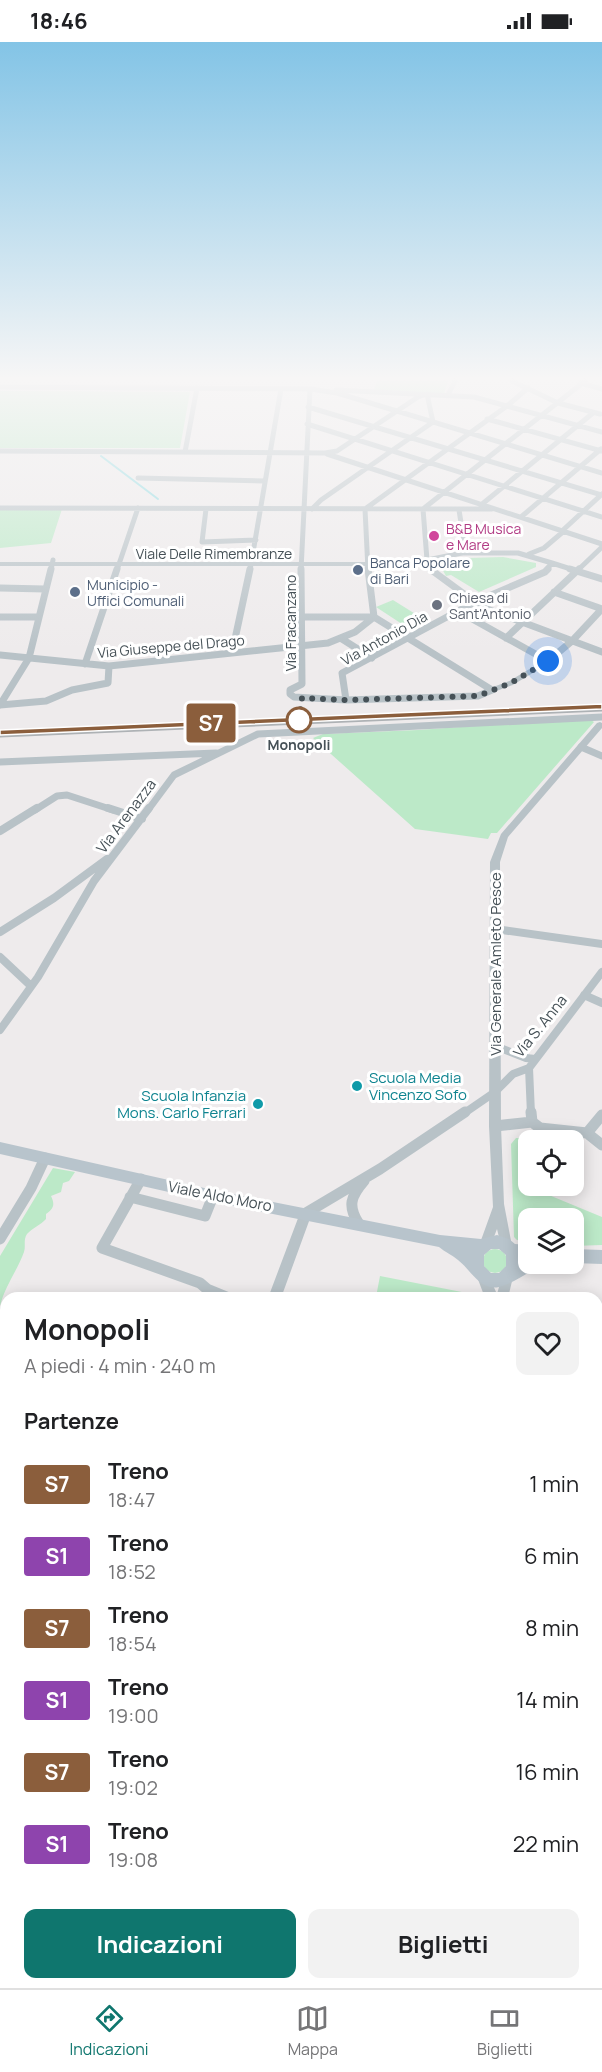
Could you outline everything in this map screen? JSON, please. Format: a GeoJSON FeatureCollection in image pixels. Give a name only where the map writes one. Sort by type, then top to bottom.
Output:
{"type":"FeatureCollection","features":[{"type":"Feature","properties":{"kind":"main road","name":"Viale Aldo Moro"},"geometry":{"type":"LineString","coordinates":[[0,1148],[213,1196],[440,1241],[484,1244]]}},
{"type":"Feature","properties":{"kind":"main road","name":"Viale Aldo Moro"},"geometry":{"type":"LineString","coordinates":[[440,1241],[463,1255],[479,1271]]}},
{"type":"Feature","properties":{"kind":"main road"},"geometry":{"type":"LineString","coordinates":[[518,1250],[499,1243],[484,1244],[475,1256],[479,1271],[494,1279],[518,1270]]}},
{"type":"Feature","properties":{"kind":"main road"},"geometry":{"type":"LineString","coordinates":[[508,1248],[515,1262],[509,1275]]}},
{"type":"Feature","properties":{"kind":"main road"},"geometry":{"type":"LineString","coordinates":[[584,1256],[602,1257]]}},
{"type":"Feature","properties":{"kind":"street"},"geometry":{"type":"LineString","coordinates":[[232,653],[256,540],[267,472]]}},
{"type":"Feature","properties":{"kind":"street","name":"Via Fracanzano"},"geometry":{"type":"LineString","coordinates":[[305,472],[300,646],[302,684],[290,690],[290,694],[302,698],[346,700]]}},
{"type":"Feature","properties":{"kind":"street"},"geometry":{"type":"LineString","coordinates":[[312,509],[361,472]]}},
{"type":"Feature","properties":{"kind":"street"},"geometry":{"type":"LineString","coordinates":[[382,472],[602,546],[506,638]]}},
{"type":"Feature","properties":{"kind":"street"},"geometry":{"type":"LineString","coordinates":[[366,509],[416,472]]}},
{"type":"Feature","properties":{"kind":"street"},"geometry":{"type":"LineString","coordinates":[[459,472],[602,517]]}},
{"type":"Feature","properties":{"kind":"street"},"geometry":{"type":"LineString","coordinates":[[423,509],[469,472]]}},
{"type":"Feature","properties":{"kind":"street"},"geometry":{"type":"LineString","coordinates":[[481,505],[522,472]]}},
{"type":"Feature","properties":{"kind":"street"},"geometry":{"type":"LineString","coordinates":[[526,472],[602,494]]}},
{"type":"Feature","properties":{"kind":"street"},"geometry":{"type":"LineString","coordinates":[[520,517],[575,472]]}},
{"type":"Feature","properties":{"kind":"street"},"geometry":{"type":"LineString","coordinates":[[138,478],[265,481]]}},
{"type":"Feature","properties":{"kind":"street"},"geometry":{"type":"LineString","coordinates":[[529,554],[544,548],[602,494]]}},
{"type":"Feature","properties":{"kind":"street"},"geometry":{"type":"LineString","coordinates":[[0,508],[492,509]]}},
{"type":"Feature","properties":{"kind":"street"},"geometry":{"type":"LineString","coordinates":[[85,664],[138,508]]}},
{"type":"Feature","properties":{"kind":"street"},"geometry":{"type":"LineString","coordinates":[[206,508],[202,542],[256,540]]}},
{"type":"Feature","properties":{"kind":"street"},"geometry":{"type":"LineString","coordinates":[[366,509],[368,563],[374,617]]}},
{"type":"Feature","properties":{"kind":"street"},"geometry":{"type":"LineString","coordinates":[[423,509],[430,568],[476,602],[478,606],[602,652]]}},
{"type":"Feature","properties":{"kind":"street"},"geometry":{"type":"LineString","coordinates":[[459,510],[465,548],[462,553]]}},
{"type":"Feature","properties":{"kind":"street"},"geometry":{"type":"LineString","coordinates":[[428,562],[462,553],[529,554],[602,579]]}},
{"type":"Feature","properties":{"kind":"street","name":"Viale Delle Rimembranze"},"geometry":{"type":"LineString","coordinates":[[0,560],[251,563],[428,562]]}},
{"type":"Feature","properties":{"kind":"street"},"geometry":{"type":"LineString","coordinates":[[0,705],[29,658],[52,562]]}},
{"type":"Feature","properties":{"kind":"street","name":"Viale Delle Rimembranze"},"geometry":{"type":"LineString","coordinates":[[0,564],[52,562]]}},
{"type":"Feature","properties":{"kind":"street","name":"Via Antonio Dia"},"geometry":{"type":"LineString","coordinates":[[346,700],[342,673],[476,602],[545,572],[552,563]]}},
{"type":"Feature","properties":{"kind":"street"},"geometry":{"type":"LineString","coordinates":[[0,588],[45,589]]}},
{"type":"Feature","properties":{"kind":"street"},"geometry":{"type":"LineString","coordinates":[[346,700],[478,696],[511,683],[548,661],[572,641],[602,609],[554,592]]}},
{"type":"Feature","properties":{"kind":"street"},"geometry":{"type":"LineString","coordinates":[[458,611],[548,661]]}},
{"type":"Feature","properties":{"kind":"street"},"geometry":{"type":"LineString","coordinates":[[0,617],[39,616]]}},
{"type":"Feature","properties":{"kind":"street"},"geometry":{"type":"LineString","coordinates":[[302,617],[374,617],[492,690]]}},
{"type":"Feature","properties":{"kind":"street","name":"Via Giuseppe del Drago"},"geometry":{"type":"LineString","coordinates":[[0,655],[109,666],[319,645],[360,631],[374,617]]}},
{"type":"Feature","properties":{"kind":"street"},"geometry":{"type":"LineString","coordinates":[[342,639],[372,658]]}},
{"type":"Feature","properties":{"kind":"street"},"geometry":{"type":"LineString","coordinates":[[0,705],[46,701],[72,690],[108,683],[109,666]]}},
{"type":"Feature","properties":{"kind":"street","name":"Via Generale Amleto Pesce"},"geometry":{"type":"LineString","coordinates":[[508,1248],[498,1204],[495,1126],[495,862],[504,836],[601,723]]}},
{"type":"Feature","properties":{"kind":"street","name":"Via Arenazza"},"geometry":{"type":"LineString","coordinates":[[0,1030],[31,986],[94,881],[174,776],[258,734],[601,723]]}},
{"type":"Feature","properties":{"kind":"street"},"geometry":{"type":"LineString","coordinates":[[580,747],[602,756]]}},
{"type":"Feature","properties":{"kind":"street"},"geometry":{"type":"LineString","coordinates":[[0,762],[220,753]]}},
{"type":"Feature","properties":{"kind":"street"},"geometry":{"type":"LineString","coordinates":[[0,831],[57,796],[67,795],[142,819]]}},
{"type":"Feature","properties":{"kind":"street"},"geometry":{"type":"LineString","coordinates":[[0,932],[54,898],[117,851]]}},
{"type":"Feature","properties":{"kind":"street"},"geometry":{"type":"LineString","coordinates":[[495,929],[602,944]]}},
{"type":"Feature","properties":{"kind":"street"},"geometry":{"type":"LineString","coordinates":[[0,957],[31,986]]}},
{"type":"Feature","properties":{"kind":"street","name":"Via S. Anna"},"geometry":{"type":"LineString","coordinates":[[380,1168],[495,1092],[513,1074],[532,1063],[602,972]]}},
{"type":"Feature","properties":{"kind":"street"},"geometry":{"type":"LineString","coordinates":[[584,995],[602,1003]]}},
{"type":"Feature","properties":{"kind":"street"},"geometry":{"type":"LineString","coordinates":[[495,1046],[526,1058],[532,1063],[529,1101],[532,1122]]}},
{"type":"Feature","properties":{"kind":"street"},"geometry":{"type":"LineString","coordinates":[[587,1133],[602,1115]]}},
{"type":"Feature","properties":{"kind":"street"},"geometry":{"type":"LineString","coordinates":[[495,1126],[532,1122],[540,1128],[587,1133],[602,1145]]}},
{"type":"Feature","properties":{"kind":"street"},"geometry":{"type":"LineString","coordinates":[[0,1239],[31,1188],[45,1158]]}},
{"type":"Feature","properties":{"kind":"street"},"geometry":{"type":"LineString","coordinates":[[276,1292],[306,1213],[380,1168]]}},
{"type":"Feature","properties":{"kind":"street"},"geometry":{"type":"LineString","coordinates":[[359,1224],[351,1213],[352,1196],[366,1179],[380,1168]]}},
{"type":"Feature","properties":{"kind":"street"},"geometry":{"type":"LineString","coordinates":[[141,1179],[102,1248],[200,1283],[214,1292]]}},
{"type":"Feature","properties":{"kind":"street"},"geometry":{"type":"LineString","coordinates":[[130,1197],[205,1216],[213,1196]]}},
{"type":"Feature","properties":{"kind":"street","name":"Via Generale Amleto Pesce"},"geometry":{"type":"LineString","coordinates":[[484,1244],[498,1204]]}},
{"type":"Feature","properties":{"kind":"street"},"geometry":{"type":"LineString","coordinates":[[479,1271],[489,1292]]}},
{"type":"Feature","properties":{"kind":"street"},"geometry":{"type":"LineString","coordinates":[[504,1292],[509,1275]]}},
{"type":"Feature","properties":{"kind":"green space"},"geometry":{"type":"Polygon","coordinates":[[[62,509],[51,543],[0,548],[0,510],[62,509]]]}},
{"type":"Feature","properties":{"kind":"green space"},"geometry":{"type":"Polygon","coordinates":[[[503,557],[536,563],[536,567],[479,592],[451,575],[446,576],[441,567],[442,563],[468,558],[503,557]]]}},
{"type":"Feature","properties":{"kind":"green space"},"geometry":{"type":"Polygon","coordinates":[[[393,600],[425,620],[408,628],[376,607],[393,600]]]}},
{"type":"Feature","properties":{"kind":"green space"},"geometry":{"type":"Polygon","coordinates":[[[587,718],[594,722],[497,833],[491,833],[488,839],[415,829],[313,738],[323,734],[587,718]]]}},
{"type":"Feature","properties":{"kind":"green space"},"geometry":{"type":"Polygon","coordinates":[[[518,1138],[518,1196],[551,1196],[580,1208],[518,1208],[518,1240],[514,1237],[511,1144],[518,1138]]]}},
{"type":"Feature","properties":{"kind":"green space"},"geometry":{"type":"Polygon","coordinates":[[[53,1168],[75,1172],[69,1181],[63,1183],[61,1192],[51,1196],[53,1206],[46,1214],[46,1219],[27,1234],[24,1252],[5,1292],[0,1292],[0,1256],[53,1168]]]}},
{"type":"Feature","properties":{"kind":"green space"},"geometry":{"type":"Polygon","coordinates":[[[584,1210],[602,1217],[602,1245],[584,1246],[584,1210]]]}},
{"type":"Feature","properties":{"kind":"green space"},"geometry":{"type":"Polygon","coordinates":[[[495,1249],[503,1253],[507,1261],[503,1269],[495,1273],[487,1269],[483,1261],[487,1253],[495,1249]]]}},
{"type":"Feature","properties":{"kind":"green space"},"geometry":{"type":"Polygon","coordinates":[[[380,1276],[462,1292],[377,1292],[380,1276]]]}},
{"type":"Feature","properties":{"kind":"waterway"},"geometry":{"type":"LineString","coordinates":[[122,472],[158,499]]}},
{"type":"Feature","properties":{"kind":"railway"},"geometry":{"type":"LineString","coordinates":[[0,736],[602,710]]}},
{"type":"Feature","properties":{"kind":"train","name":"S7"},"geometry":{"type":"LineString","coordinates":[[0,733],[602,707]]}},
{"type":"Feature","properties":{"kind":"place","name":"B&B Musica e Mare"},"geometry":{"type":"Point","coordinates":[434,536]}},
{"type":"Feature","properties":{"kind":"place","name":"Banca Popolare di Bari"},"geometry":{"type":"Point","coordinates":[358,570]}},
{"type":"Feature","properties":{"kind":"place","name":"Municipio - Uffici Comunali"},"geometry":{"type":"Point","coordinates":[75,592]}},
{"type":"Feature","properties":{"kind":"place","name":"Chiesa di Sant'Antonio"},"geometry":{"type":"Point","coordinates":[437,605]}},
{"type":"Feature","properties":{"kind":"place","name":"Monopoli"},"geometry":{"type":"Point","coordinates":[299,720]}},
{"type":"Feature","properties":{"kind":"place","name":"Scuola Media Vincenzo Sofo"},"geometry":{"type":"Point","coordinates":[357,1086]}},
{"type":"Feature","properties":{"kind":"place","name":"Scuola Infanzia Mons. Carlo Ferrari"},"geometry":{"type":"Point","coordinates":[258,1104]}},
{"type":"Feature","properties":{"kind":"route"},"geometry":{"type":"LineString","coordinates":[[299,720],[302,698],[326,697],[346,700],[478,696],[511,683],[548,661]]}}]}
